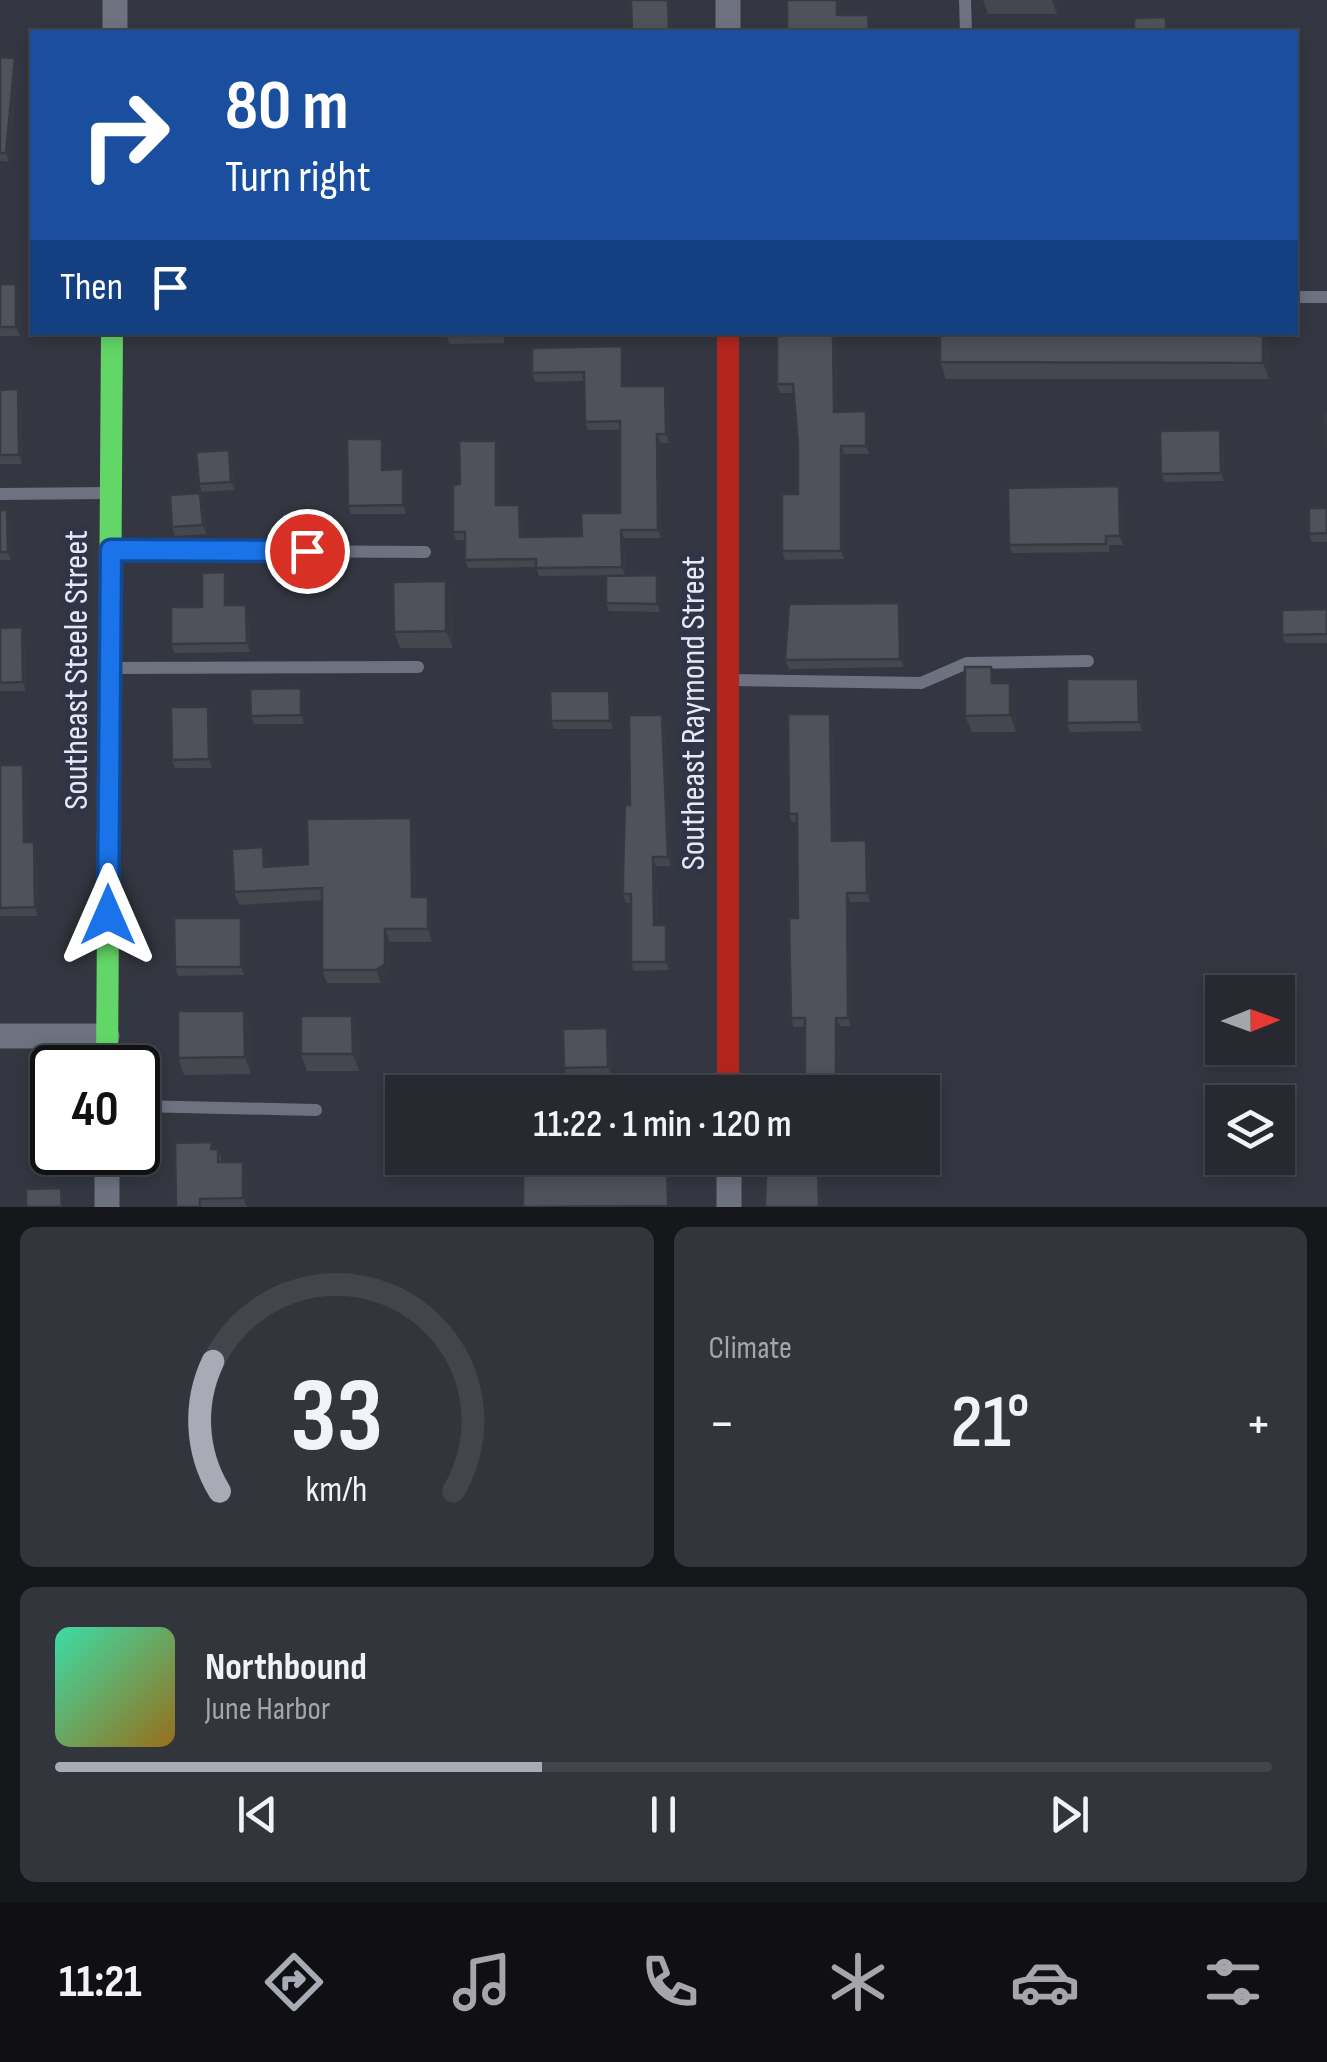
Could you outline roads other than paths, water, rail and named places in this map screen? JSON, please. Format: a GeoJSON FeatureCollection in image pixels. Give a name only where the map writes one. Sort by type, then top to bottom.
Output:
{"type":"FeatureCollection","features":[{"type":"Feature","properties":{"kind":"street"},"geometry":{"type":"LineString","coordinates":[[115,0],[115,30]]}},
{"type":"Feature","properties":{"kind":"street"},"geometry":{"type":"LineString","coordinates":[[728,0],[728,30]]}},
{"type":"Feature","properties":{"kind":"street","name":"Southeast Steele Street"},"geometry":{"type":"LineString","coordinates":[[108,1045],[112,335]]}},
{"type":"Feature","properties":{"kind":"street","name":"Southeast Raymond Street"},"geometry":{"type":"LineString","coordinates":[[728,335],[728,1075]]}},
{"type":"Feature","properties":{"kind":"street"},"geometry":{"type":"LineString","coordinates":[[0,1036],[108,1036]]}},
{"type":"Feature","properties":{"kind":"street"},"geometry":{"type":"LineString","coordinates":[[107,1175],[107,1207]]}},
{"type":"Feature","properties":{"kind":"street"},"geometry":{"type":"LineString","coordinates":[[729,1175],[729,1207]]}},
{"type":"Feature","properties":{"kind":"lane"},"geometry":{"type":"LineString","coordinates":[[965,0],[966,30]]}},
{"type":"Feature","properties":{"kind":"lane"},"geometry":{"type":"LineString","coordinates":[[1298,298],[1327,297]]}},
{"type":"Feature","properties":{"kind":"lane"},"geometry":{"type":"LineString","coordinates":[[0,494],[111,493]]}},
{"type":"Feature","properties":{"kind":"lane"},"geometry":{"type":"LineString","coordinates":[[111,550],[425,552]]}},
{"type":"Feature","properties":{"kind":"lane"},"geometry":{"type":"LineString","coordinates":[[727,680],[920,683],[967,663],[1088,661]]}},
{"type":"Feature","properties":{"kind":"lane"},"geometry":{"type":"LineString","coordinates":[[110,668],[418,668]]}},
{"type":"Feature","properties":{"kind":"lane"},"geometry":{"type":"LineString","coordinates":[[160,1106],[316,1110]]}}]}
